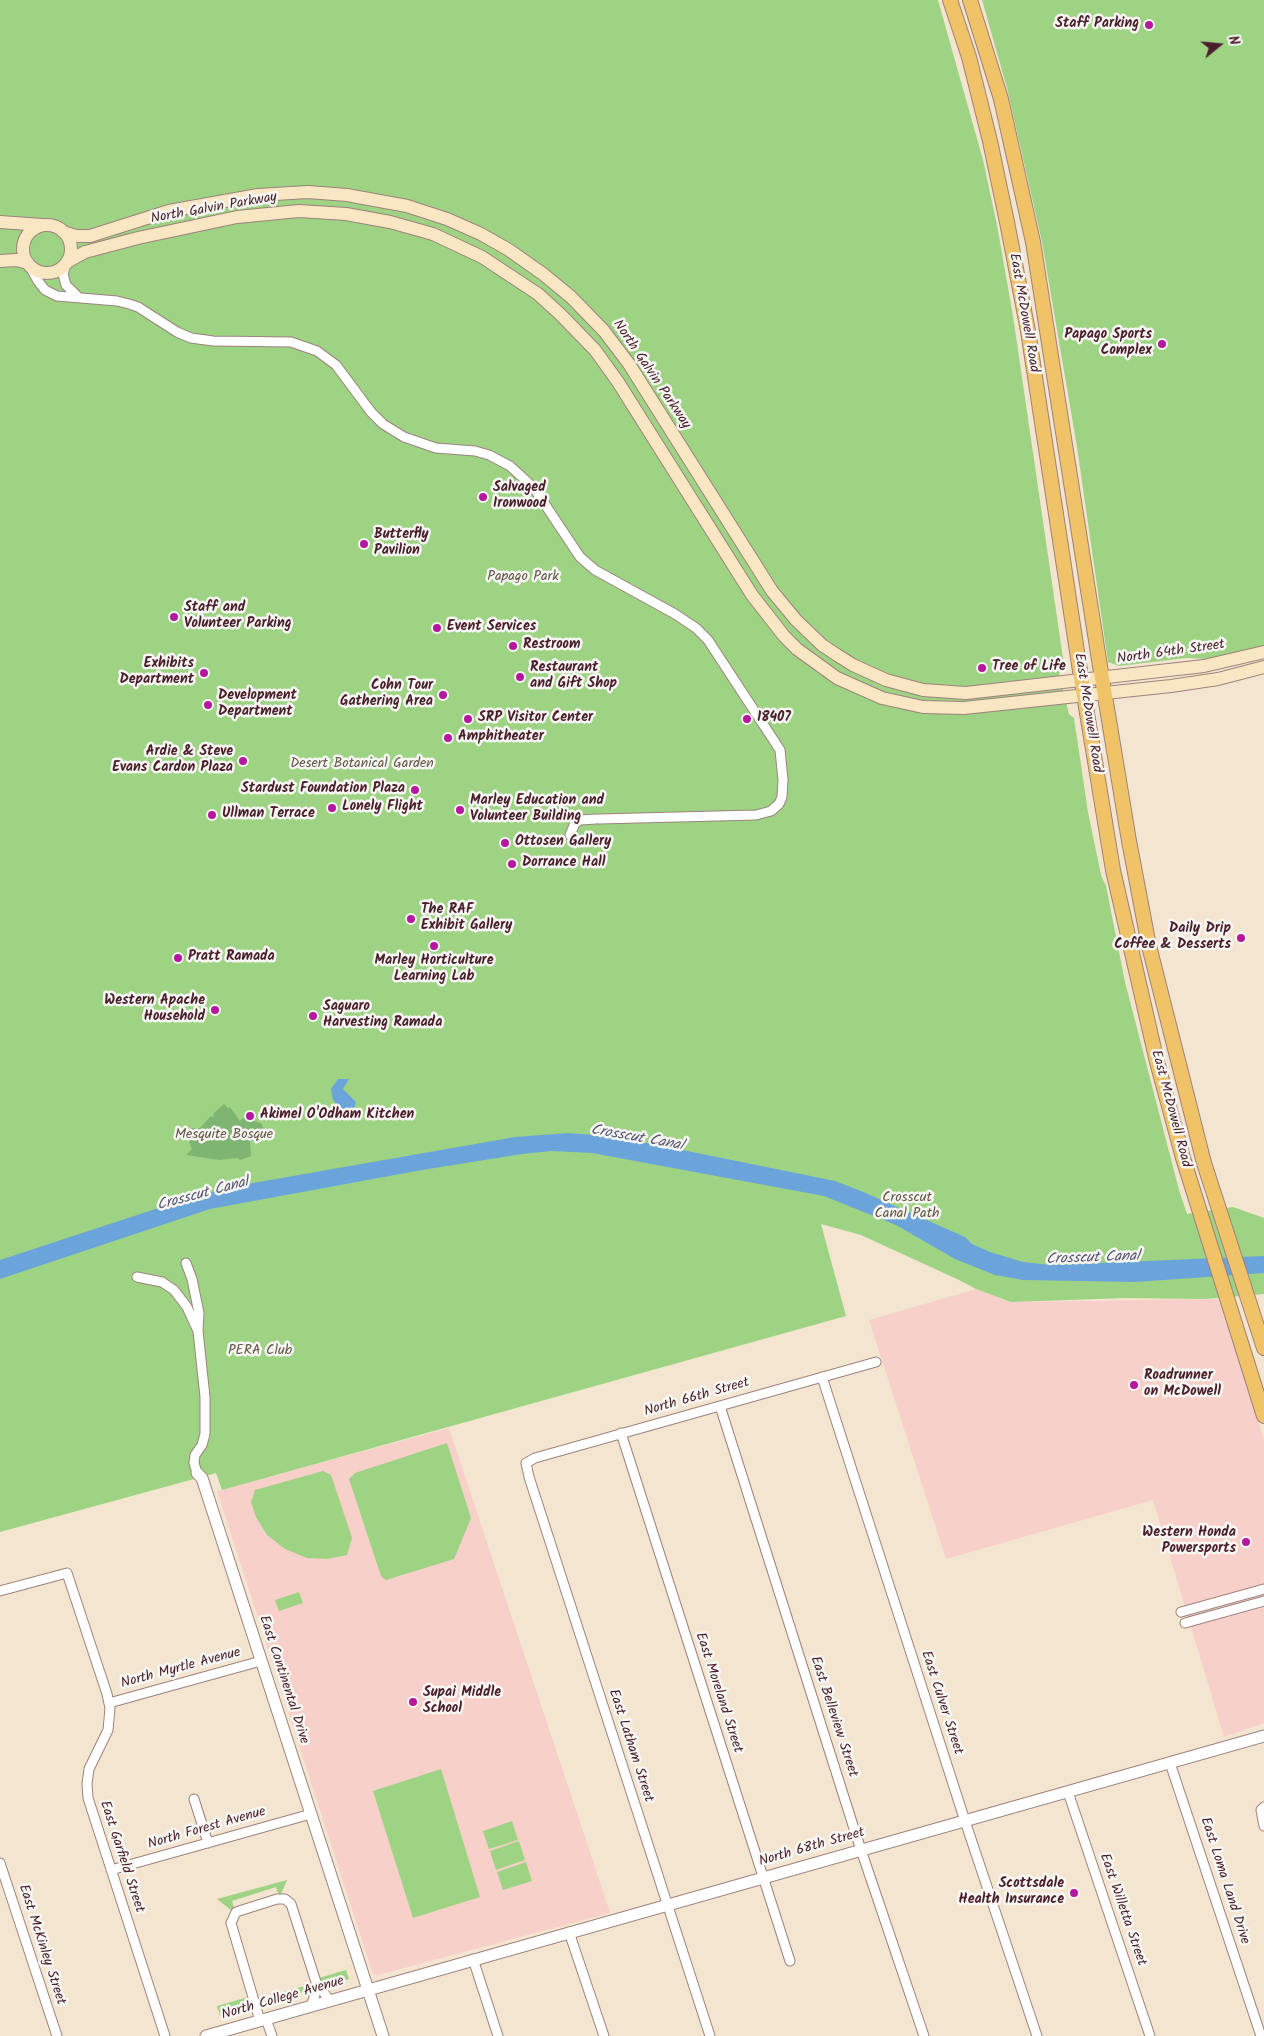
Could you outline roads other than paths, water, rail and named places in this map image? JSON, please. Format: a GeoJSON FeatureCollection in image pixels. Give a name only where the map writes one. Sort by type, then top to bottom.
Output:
{"type":"FeatureCollection","features":[{"type":"Feature","properties":{"kind":"main road","name":"East McDowell Road"},"geometry":{"type":"LineString","coordinates":[[950,0],[976,85],[1009,231],[1028,331],[1113,870],[1162,1081],[1183,1158],[1264,1416]]}},
{"type":"Feature","properties":{"kind":"main road","name":"East McDowell Road"},"geometry":{"type":"LineString","coordinates":[[970,0],[1001,99],[1033,242],[1102,678],[1129,841],[1149,946],[1204,1163],[1264,1348]]}},
{"type":"Feature","properties":{"kind":"main road","name":"North Galvin Parkway"},"geometry":{"type":"LineString","coordinates":[[63,232],[76,236],[90,236],[169,211],[258,195],[298,192],[333,193],[383,201],[426,212],[464,226],[533,266],[571,297],[604,332],[638,378],[772,591],[796,620],[822,645],[853,665],[874,675],[913,688],[931,691],[966,693],[1082,680]]}},
{"type":"Feature","properties":{"kind":"main road","name":"North Galvin Parkway"},"geometry":{"type":"LineString","coordinates":[[66,263],[85,252],[138,238],[237,218],[288,212],[330,212],[372,218],[416,229],[452,242],[496,265],[538,294],[595,350],[618,382],[762,609],[797,649],[812,661],[837,678],[865,691],[901,703],[937,709],[1085,696]]}},
{"type":"Feature","properties":{"kind":"main road"},"geometry":{"type":"LineString","coordinates":[[0,222],[52,226],[63,232],[70,244],[66,263],[54,272],[48,273],[34,269],[28,264],[16,260],[0,261]]}},
{"type":"Feature","properties":{"kind":"main road"},"geometry":{"type":"LineString","coordinates":[[28,264],[23,251],[27,236],[32,230],[46,225]]}},
{"type":"Feature","properties":{"kind":"main road","name":"North 64th Street"},"geometry":{"type":"LineString","coordinates":[[1082,680],[1204,666],[1264,652]]}},
{"type":"Feature","properties":{"kind":"main road"},"geometry":{"type":"LineString","coordinates":[[1085,696],[1218,679],[1264,667]]}},
{"type":"Feature","properties":{"kind":"main road"},"geometry":{"type":"LineString","coordinates":[[1121,905],[1138,943],[1146,977],[1161,994],[1158,1027],[1162,1081]]}},
{"type":"Feature","properties":{"kind":"street"},"geometry":{"type":"LineString","coordinates":[[66,263],[63,274],[66,285],[78,297]]}},
{"type":"Feature","properties":{"kind":"street"},"geometry":{"type":"LineString","coordinates":[[28,264],[45,290],[57,296],[78,297],[138,307],[177,332],[191,338],[213,342],[291,342],[317,351],[336,365],[371,412],[383,424],[404,436],[436,448],[475,450],[489,455],[524,476],[580,557],[595,570],[675,614],[696,628],[708,640],[780,750],[783,787],[779,804],[771,811],[756,815],[580,820],[574,823],[570,835]]}},
{"type":"Feature","properties":{"kind":"street","name":"East Continental Drive"},"geometry":{"type":"LineString","coordinates":[[186,1263],[192,1279],[199,1313],[198,1331],[203,1368],[206,1417],[205,1434],[202,1445],[195,1455],[194,1463],[202,1478],[383,2036]]}},
{"type":"Feature","properties":{"kind":"street","name":"East Continental Drive"},"geometry":{"type":"LineString","coordinates":[[137,1277],[162,1282],[174,1290],[186,1307],[198,1331]]}},
{"type":"Feature","properties":{"kind":"street","name":"North 66th Street"},"geometry":{"type":"LineString","coordinates":[[526,1463],[534,1458],[876,1362]]}},
{"type":"Feature","properties":{"kind":"street","name":"East Culver Street"},"geometry":{"type":"LineString","coordinates":[[822,1377],[965,1821],[1037,2036]]}},
{"type":"Feature","properties":{"kind":"street","name":"East Belleview Street"},"geometry":{"type":"LineString","coordinates":[[720,1406],[862,1850],[924,2036]]}},
{"type":"Feature","properties":{"kind":"street","name":"East Moreland Street"},"geometry":{"type":"LineString","coordinates":[[621,1434],[790,1961]]}},
{"type":"Feature","properties":{"kind":"street","name":"East Latham Street"},"geometry":{"type":"LineString","coordinates":[[526,1463],[532,1487],[710,2036]]}},
{"type":"Feature","properties":{"kind":"street","name":"East Garfield Street"},"geometry":{"type":"LineString","coordinates":[[0,1592],[67,1573],[109,1703],[108,1730],[91,1762],[87,1784],[89,1805],[165,2036]]}},
{"type":"Feature","properties":{"kind":"street"},"geometry":{"type":"LineString","coordinates":[[1181,1612],[1264,1590]]}},
{"type":"Feature","properties":{"kind":"street"},"geometry":{"type":"LineString","coordinates":[[1184,1623],[1264,1601]]}},
{"type":"Feature","properties":{"kind":"street","name":"North Myrtle Avenue"},"geometry":{"type":"LineString","coordinates":[[109,1703],[261,1661]]}},
{"type":"Feature","properties":{"kind":"street","name":"North 68th Street"},"geometry":{"type":"LineString","coordinates":[[369,1990],[666,1904],[1264,1736]]}},
{"type":"Feature","properties":{"kind":"street","name":"East Loma Land Drive"},"geometry":{"type":"LineString","coordinates":[[1170,1762],[1261,2036]]}},
{"type":"Feature","properties":{"kind":"street","name":"East Willetta Street"},"geometry":{"type":"LineString","coordinates":[[1068,1792],[1150,2036]]}},
{"type":"Feature","properties":{"kind":"street"},"geometry":{"type":"LineString","coordinates":[[194,1800],[208,1843]]}},
{"type":"Feature","properties":{"kind":"street"},"geometry":{"type":"LineString","coordinates":[[1262,1809],[1264,1826]]}},
{"type":"Feature","properties":{"kind":"street","name":"North Forest Avenue"},"geometry":{"type":"LineString","coordinates":[[110,1870],[311,1814]]}},
{"type":"Feature","properties":{"kind":"street","name":"East McKinley Street"},"geometry":{"type":"LineString","coordinates":[[0,1863],[56,2036]]}},
{"type":"Feature","properties":{"kind":"street"},"geometry":{"type":"LineString","coordinates":[[272,2036],[263,2020],[231,1927],[233,1915],[277,1899],[285,1899],[293,1908],[316,1982],[330,2001]]}},
{"type":"Feature","properties":{"kind":"street"},"geometry":{"type":"LineString","coordinates":[[569,1932],[604,2036]]}},
{"type":"Feature","properties":{"kind":"street"},"geometry":{"type":"LineString","coordinates":[[473,1959],[498,2036]]}},
{"type":"Feature","properties":{"kind":"street"},"geometry":{"type":"LineString","coordinates":[[312,2006],[316,1982]]}},
{"type":"Feature","properties":{"kind":"street","name":"North College Avenue"},"geometry":{"type":"LineString","coordinates":[[206,2036],[369,1990]]}},
{"type":"Feature","properties":{"kind":"water"},"geometry":{"type":"Polygon","coordinates":[[[338,1079],[349,1079],[343,1089],[356,1102],[353,1112],[347,1113],[343,1111],[333,1100],[331,1089],[338,1079]]]}},
{"type":"Feature","properties":{"kind":"water","name":"Crosscut Canal"},"geometry":{"type":"Polygon","coordinates":[[[568,1133],[638,1141],[835,1181],[965,1237],[972,1244],[990,1252],[1023,1262],[1051,1265],[1264,1256],[1264,1273],[1135,1282],[1023,1280],[995,1275],[955,1259],[896,1225],[824,1196],[592,1153],[551,1151],[422,1170],[210,1209],[0,1279],[0,1260],[192,1197],[236,1186],[515,1137],[568,1133]]]}},
{"type":"Feature","properties":{"kind":"place","name":"Staff Parking"},"geometry":{"type":"Point","coordinates":[1149,25]}},
{"type":"Feature","properties":{"kind":"place","name":"Papago Sports Complex"},"geometry":{"type":"Point","coordinates":[1162,344]}},
{"type":"Feature","properties":{"kind":"place","name":"Salvaged Ironwood"},"geometry":{"type":"Point","coordinates":[483,497]}},
{"type":"Feature","properties":{"kind":"place","name":"Butterfly Pavilion"},"geometry":{"type":"Point","coordinates":[364,544]}},
{"type":"Feature","properties":{"kind":"place","name":"Staff and Volunteer Parking"},"geometry":{"type":"Point","coordinates":[174,617]}},
{"type":"Feature","properties":{"kind":"place","name":"Event Services"},"geometry":{"type":"Point","coordinates":[437,628]}},
{"type":"Feature","properties":{"kind":"place","name":"Restroom"},"geometry":{"type":"Point","coordinates":[513,646]}},
{"type":"Feature","properties":{"kind":"place","name":"Tree of Life"},"geometry":{"type":"Point","coordinates":[982,668]}},
{"type":"Feature","properties":{"kind":"place","name":"Exhibits Department"},"geometry":{"type":"Point","coordinates":[204,673]}},
{"type":"Feature","properties":{"kind":"place","name":"Restaurant and Gift Shop"},"geometry":{"type":"Point","coordinates":[520,677]}},
{"type":"Feature","properties":{"kind":"place","name":"Cohn Tour Gathering Area"},"geometry":{"type":"Point","coordinates":[443,695]}},
{"type":"Feature","properties":{"kind":"place","name":"Development Department"},"geometry":{"type":"Point","coordinates":[208,705]}},
{"type":"Feature","properties":{"kind":"place","name":"SRP Visitor Center"},"geometry":{"type":"Point","coordinates":[468,719]}},
{"type":"Feature","properties":{"kind":"place","name":"18407"},"geometry":{"type":"Point","coordinates":[747,719]}},
{"type":"Feature","properties":{"kind":"place","name":"Amphitheater"},"geometry":{"type":"Point","coordinates":[448,738]}},
{"type":"Feature","properties":{"kind":"place","name":"Ardie & Steve Evans Cardon Plaza"},"geometry":{"type":"Point","coordinates":[243,761]}},
{"type":"Feature","properties":{"kind":"place","name":"Stardust Foundation Plaza"},"geometry":{"type":"Point","coordinates":[415,790]}},
{"type":"Feature","properties":{"kind":"place","name":"Lonely Flight"},"geometry":{"type":"Point","coordinates":[332,808]}},
{"type":"Feature","properties":{"kind":"place","name":"Marley Education and Volunteer Building"},"geometry":{"type":"Point","coordinates":[460,810]}},
{"type":"Feature","properties":{"kind":"place","name":"Ullman Terrace"},"geometry":{"type":"Point","coordinates":[212,815]}},
{"type":"Feature","properties":{"kind":"place","name":"Ottosen Gallery"},"geometry":{"type":"Point","coordinates":[505,843]}},
{"type":"Feature","properties":{"kind":"place","name":"Dorrance Hall"},"geometry":{"type":"Point","coordinates":[512,864]}},
{"type":"Feature","properties":{"kind":"place","name":"The RAF Exhibit Gallery"},"geometry":{"type":"Point","coordinates":[411,919]}},
{"type":"Feature","properties":{"kind":"place","name":"Daily Drip Coffee & Desserts"},"geometry":{"type":"Point","coordinates":[1241,938]}},
{"type":"Feature","properties":{"kind":"place","name":"Marley Horticulture Learning Lab"},"geometry":{"type":"Point","coordinates":[434,946]}},
{"type":"Feature","properties":{"kind":"place","name":"Pratt Ramada"},"geometry":{"type":"Point","coordinates":[178,958]}},
{"type":"Feature","properties":{"kind":"place","name":"Western Apache Household"},"geometry":{"type":"Point","coordinates":[215,1010]}},
{"type":"Feature","properties":{"kind":"place","name":"Saguaro Harvesting Ramada"},"geometry":{"type":"Point","coordinates":[313,1016]}},
{"type":"Feature","properties":{"kind":"place","name":"Akimel O'Odham Kitchen"},"geometry":{"type":"Point","coordinates":[250,1116]}},
{"type":"Feature","properties":{"kind":"place","name":"Roadrunner on McDowell"},"geometry":{"type":"Point","coordinates":[1134,1385]}},
{"type":"Feature","properties":{"kind":"place","name":"Western Honda Powersports"},"geometry":{"type":"Point","coordinates":[1246,1542]}},
{"type":"Feature","properties":{"kind":"place","name":"Supai Middle School"},"geometry":{"type":"Point","coordinates":[413,1702]}},
{"type":"Feature","properties":{"kind":"place","name":"Scottsdale Health Insurance"},"geometry":{"type":"Point","coordinates":[1074,1893]}},
{"type":"Feature","properties":{"kind":"park label","name":"Papago Park"},"geometry":{"type":"Point","coordinates":[523,578]}},
{"type":"Feature","properties":{"kind":"park label","name":"Desert Botanical Garden"},"geometry":{"type":"Point","coordinates":[362,765]}},
{"type":"Feature","properties":{"kind":"park label","name":"Mesquite Bosque"},"geometry":{"type":"Point","coordinates":[224,1136]}},
{"type":"Feature","properties":{"kind":"park label","name":"Crosscut Canal Path"},"geometry":{"type":"Point","coordinates":[907,1208]}},
{"type":"Feature","properties":{"kind":"park label","name":"PERA Club"},"geometry":{"type":"Point","coordinates":[260,1352]}}]}
